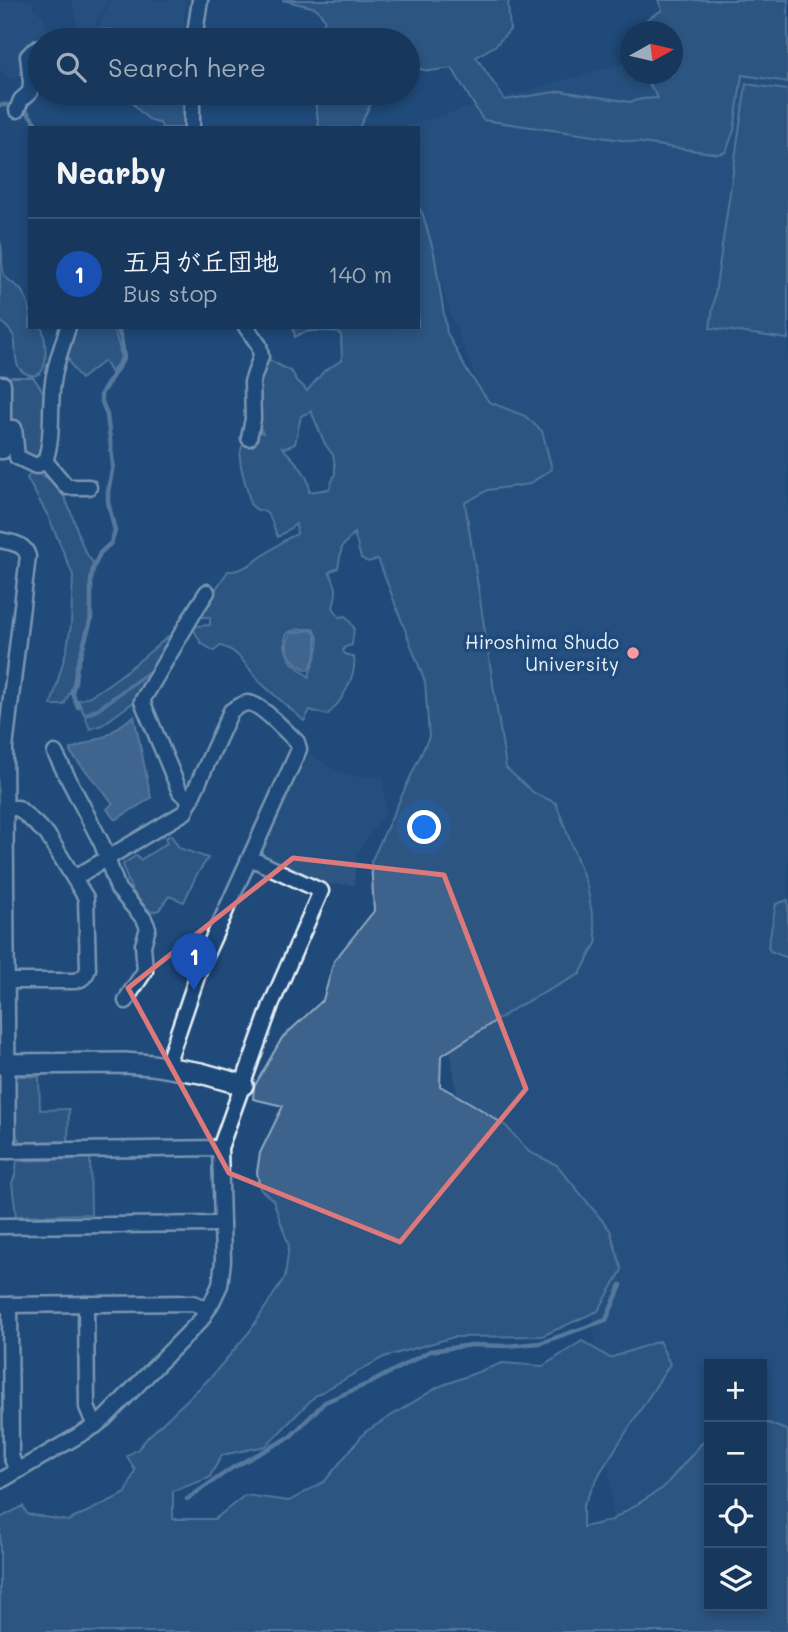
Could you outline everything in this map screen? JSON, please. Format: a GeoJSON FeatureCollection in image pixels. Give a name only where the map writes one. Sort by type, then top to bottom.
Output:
{"type":"FeatureCollection","features":[{"type":"Feature","properties":{"kind":"street"},"geometry":{"type":"LineString","coordinates":[[196,28],[200,0]]}},
{"type":"Feature","properties":{"kind":"street"},"geometry":{"type":"LineString","coordinates":[[17,110],[21,100],[28,94]]}},
{"type":"Feature","properties":{"kind":"street"},"geometry":{"type":"LineString","coordinates":[[192,105],[192,126]]}},
{"type":"Feature","properties":{"kind":"street"},"geometry":{"type":"LineString","coordinates":[[3,428],[14,428],[17,457],[36,466],[45,461],[53,382],[67,329]]}},
{"type":"Feature","properties":{"kind":"street"},"geometry":{"type":"LineString","coordinates":[[247,329],[259,345],[261,356],[252,382],[253,419],[249,438]]}},
{"type":"Feature","properties":{"kind":"street"},"geometry":{"type":"LineString","coordinates":[[0,384],[3,384],[3,451],[0,451]]}},
{"type":"Feature","properties":{"kind":"street"},"geometry":{"type":"LineString","coordinates":[[45,461],[67,487],[89,487]]}},
{"type":"Feature","properties":{"kind":"street"},"geometry":{"type":"LineString","coordinates":[[0,540],[19,545],[28,556],[3,748],[8,981],[4,1151],[220,1148]]}},
{"type":"Feature","properties":{"kind":"street"},"geometry":{"type":"LineString","coordinates":[[191,800],[180,792],[142,701],[208,592]]}},
{"type":"Feature","properties":{"kind":"street"},"geometry":{"type":"LineString","coordinates":[[74,878],[185,812],[231,711],[239,706],[249,703],[257,706],[297,742],[297,754],[201,965],[170,1056],[169,1067]]}},
{"type":"Feature","properties":{"kind":"street"},"geometry":{"type":"LineString","coordinates":[[55,753],[102,844],[118,889],[144,919],[148,928],[143,945],[145,971],[127,1001]]}},
{"type":"Feature","properties":{"kind":"street"},"geometry":{"type":"LineString","coordinates":[[6,808],[18,808],[44,831],[87,901],[87,974],[74,981],[8,981]]}},
{"type":"Feature","properties":{"kind":"street"},"geometry":{"type":"LineString","coordinates":[[0,1481],[104,1419],[201,1320],[213,1300],[222,1277],[220,1148],[271,1005],[321,891],[250,858]]}},
{"type":"Feature","properties":{"kind":"street"},"geometry":{"type":"LineString","coordinates":[[4,1064],[124,1063],[169,1067],[201,1073],[243,1086]]}},
{"type":"Feature","properties":{"kind":"street"},"geometry":{"type":"LineString","coordinates":[[0,1226],[222,1224]]}},
{"type":"Feature","properties":{"kind":"street"},"geometry":{"type":"LineString","coordinates":[[17,1471],[11,1455],[5,1417],[5,1305],[193,1303],[208,1309]]}},
{"type":"Feature","properties":{"kind":"street"},"geometry":{"type":"LineString","coordinates":[[86,1304],[87,1407],[95,1426]]}},
{"type":"Feature","properties":{"kind":"highlighted area"},"geometry":{"type":"Polygon","coordinates":[[[293,858],[444,875],[526,1089],[400,1242],[229,1173],[128,988],[293,858]]]}},
{"type":"Feature","properties":{"kind":"shaded area"},"geometry":{"type":"Polygon","coordinates":[[[35,0],[32,8],[43,16],[46,28],[28,28],[28,46],[24,48],[20,59],[21,72],[15,79],[5,76],[0,69],[0,2],[35,0]]]}},
{"type":"Feature","properties":{"kind":"shaded area"},"geometry":{"type":"Polygon","coordinates":[[[72,0],[106,0],[95,28],[80,28],[72,0]]]}},
{"type":"Feature","properties":{"kind":"shaded area"},"geometry":{"type":"Polygon","coordinates":[[[110,0],[186,0],[183,28],[98,27],[110,0]]]}},
{"type":"Feature","properties":{"kind":"shaded area"},"geometry":{"type":"Polygon","coordinates":[[[282,0],[511,0],[508,3],[510,30],[496,45],[476,57],[505,100],[561,91],[630,102],[658,98],[649,84],[683,84],[683,21],[646,21],[662,10],[658,0],[788,0],[788,82],[742,75],[734,130],[726,152],[718,154],[483,120],[452,68],[429,71],[420,69],[420,28],[322,28],[325,19],[316,8],[282,0]]]}},
{"type":"Feature","properties":{"kind":"shaded area","name":"Hiroshima Shudo University"},"geometry":{"type":"Polygon","coordinates":[[[788,48],[788,1509],[767,1512],[767,1359],[704,1359],[704,1521],[615,1533],[584,1230],[462,1129],[447,1028],[506,805],[451,501],[504,448],[450,313],[420,211],[420,126],[405,126],[620,64],[620,84],[683,84],[683,72],[788,48]]]}},
{"type":"Feature","properties":{"kind":"shaded area"},"geometry":{"type":"Polygon","coordinates":[[[746,84],[788,90],[788,339],[710,328],[746,84]]]}},
{"type":"Feature","properties":{"kind":"shaded area"},"geometry":{"type":"Polygon","coordinates":[[[135,105],[185,105],[187,126],[161,126],[135,105]]]}},
{"type":"Feature","properties":{"kind":"shaded area"},"geometry":{"type":"Polygon","coordinates":[[[316,105],[370,105],[360,126],[319,126],[316,105]]]}},
{"type":"Feature","properties":{"kind":"shaded area"},"geometry":{"type":"Polygon","coordinates":[[[420,210],[434,253],[447,333],[466,369],[489,402],[525,416],[542,431],[552,469],[529,484],[488,490],[465,503],[506,768],[534,793],[556,803],[587,886],[597,941],[580,974],[520,1005],[441,1056],[440,1086],[506,1126],[529,1152],[557,1165],[610,1230],[622,1270],[598,1311],[542,1336],[454,1337],[384,1357],[315,1396],[266,1446],[222,1455],[209,1478],[173,1491],[173,1519],[215,1519],[245,1495],[289,1501],[325,1481],[365,1432],[438,1387],[502,1363],[543,1366],[582,1341],[610,1358],[659,1341],[670,1364],[601,1471],[583,1506],[583,1527],[610,1521],[663,1488],[704,1442],[704,1611],[767,1611],[767,1424],[788,1431],[788,1632],[0,1632],[0,1518],[23,1506],[27,1514],[68,1521],[126,1493],[135,1470],[127,1456],[138,1449],[211,1377],[250,1331],[285,1277],[289,1246],[273,1200],[260,1189],[257,1172],[260,1153],[283,1106],[253,1099],[254,1087],[282,1038],[323,1000],[334,961],[374,911],[371,862],[429,737],[425,682],[378,559],[368,562],[361,558],[354,533],[342,547],[338,568],[329,572],[336,588],[333,607],[339,617],[346,616],[354,628],[352,645],[345,647],[343,651],[354,657],[353,672],[338,704],[327,715],[310,710],[304,721],[261,683],[233,651],[220,646],[214,651],[201,643],[193,628],[210,625],[210,617],[197,617],[228,571],[242,569],[297,534],[296,524],[278,537],[269,515],[250,504],[240,457],[244,443],[256,431],[263,433],[259,426],[256,389],[266,358],[292,372],[295,380],[307,391],[324,371],[342,360],[341,335],[338,332],[305,332],[295,337],[293,329],[420,329],[420,210]],[[311,411],[301,416],[295,444],[282,447],[304,473],[309,492],[329,489],[335,474],[333,455],[325,444],[311,411]],[[300,629],[288,633],[285,639],[285,647],[291,661],[309,677],[317,652],[317,634],[313,629],[300,629]]]}},
{"type":"Feature","properties":{"kind":"shaded area"},"geometry":{"type":"Polygon","coordinates":[[[0,241],[4,274],[20,289],[28,303],[28,329],[42,329],[46,357],[38,375],[24,373],[17,365],[14,337],[0,320],[0,241]]]}},
{"type":"Feature","properties":{"kind":"shaded area"},"geometry":{"type":"Polygon","coordinates":[[[72,329],[114,329],[121,358],[111,373],[104,361],[81,379],[71,366],[68,343],[72,329]]]}},
{"type":"Feature","properties":{"kind":"shaded area"},"geometry":{"type":"Polygon","coordinates":[[[9,377],[33,377],[47,397],[41,456],[35,460],[22,454],[10,422],[9,377]]]}},
{"type":"Feature","properties":{"kind":"shaded area"},"geometry":{"type":"Polygon","coordinates":[[[31,473],[52,481],[59,489],[66,500],[84,549],[93,563],[89,620],[71,690],[64,705],[51,705],[71,625],[73,575],[49,518],[27,478],[31,473]]]}},
{"type":"Feature","properties":{"kind":"shaded area"},"geometry":{"type":"Polygon","coordinates":[[[179,627],[160,663],[96,709],[84,714],[78,700],[87,698],[113,681],[179,627]]]}},
{"type":"Feature","properties":{"kind":"shaded area"},"geometry":{"type":"Polygon","coordinates":[[[311,630],[316,634],[316,653],[310,669],[307,670],[292,659],[287,644],[291,633],[311,630]]]}},
{"type":"Feature","properties":{"kind":"shaded area"},"geometry":{"type":"Polygon","coordinates":[[[157,667],[135,701],[102,725],[90,729],[85,716],[97,711],[157,667]]]}},
{"type":"Feature","properties":{"kind":"shaded area"},"geometry":{"type":"Polygon","coordinates":[[[134,716],[151,798],[114,819],[107,809],[113,803],[70,752],[71,749],[106,736],[134,716]]]}},
{"type":"Feature","properties":{"kind":"shaded area"},"geometry":{"type":"Polygon","coordinates":[[[310,753],[336,770],[359,777],[383,776],[386,811],[356,855],[354,885],[331,884],[264,857],[261,849],[310,753]]]}},
{"type":"Feature","properties":{"kind":"shaded area"},"geometry":{"type":"Polygon","coordinates":[[[171,835],[179,848],[208,858],[184,902],[169,896],[159,910],[151,912],[132,891],[123,864],[137,855],[140,860],[167,843],[165,838],[171,835]]]}},
{"type":"Feature","properties":{"kind":"shaded area"},"geometry":{"type":"Polygon","coordinates":[[[788,900],[788,958],[770,951],[768,947],[776,904],[788,900]]]}},
{"type":"Feature","properties":{"kind":"shaded area"},"geometry":{"type":"Polygon","coordinates":[[[18,1076],[39,1077],[40,1110],[69,1109],[68,1141],[22,1142],[16,1136],[14,1082],[18,1076]]]}},
{"type":"Feature","properties":{"kind":"shaded area"},"geometry":{"type":"Polygon","coordinates":[[[80,1156],[90,1156],[91,1214],[16,1216],[12,1183],[17,1161],[79,1159],[80,1156]]]}},
{"type":"Feature","properties":{"kind":"waterway"},"geometry":{"type":"LineString","coordinates":[[0,105],[11,105]]}},
{"type":"Feature","properties":{"kind":"waterway"},"geometry":{"type":"LineString","coordinates":[[23,106],[38,126]]}},
{"type":"Feature","properties":{"kind":"waterway"},"geometry":{"type":"LineString","coordinates":[[78,707],[72,692],[91,620],[93,569],[100,553],[111,543],[115,531],[108,502],[113,465],[107,415],[101,394],[124,358],[118,329]]}},
{"type":"Feature","properties":{"kind":"waterway"},"geometry":{"type":"LineString","coordinates":[[187,1499],[232,1468],[290,1437],[325,1402],[372,1382],[430,1351],[471,1345],[540,1343],[606,1320],[621,1285]]}},
{"type":"Feature","properties":{"kind":"place","name":"Hiroshima Shudo University"},"geometry":{"type":"Point","coordinates":[633,653]}},
{"type":"Feature","properties":{"kind":"place","name":"五月が丘団地"},"geometry":{"type":"Point","coordinates":[194,991]}}]}
